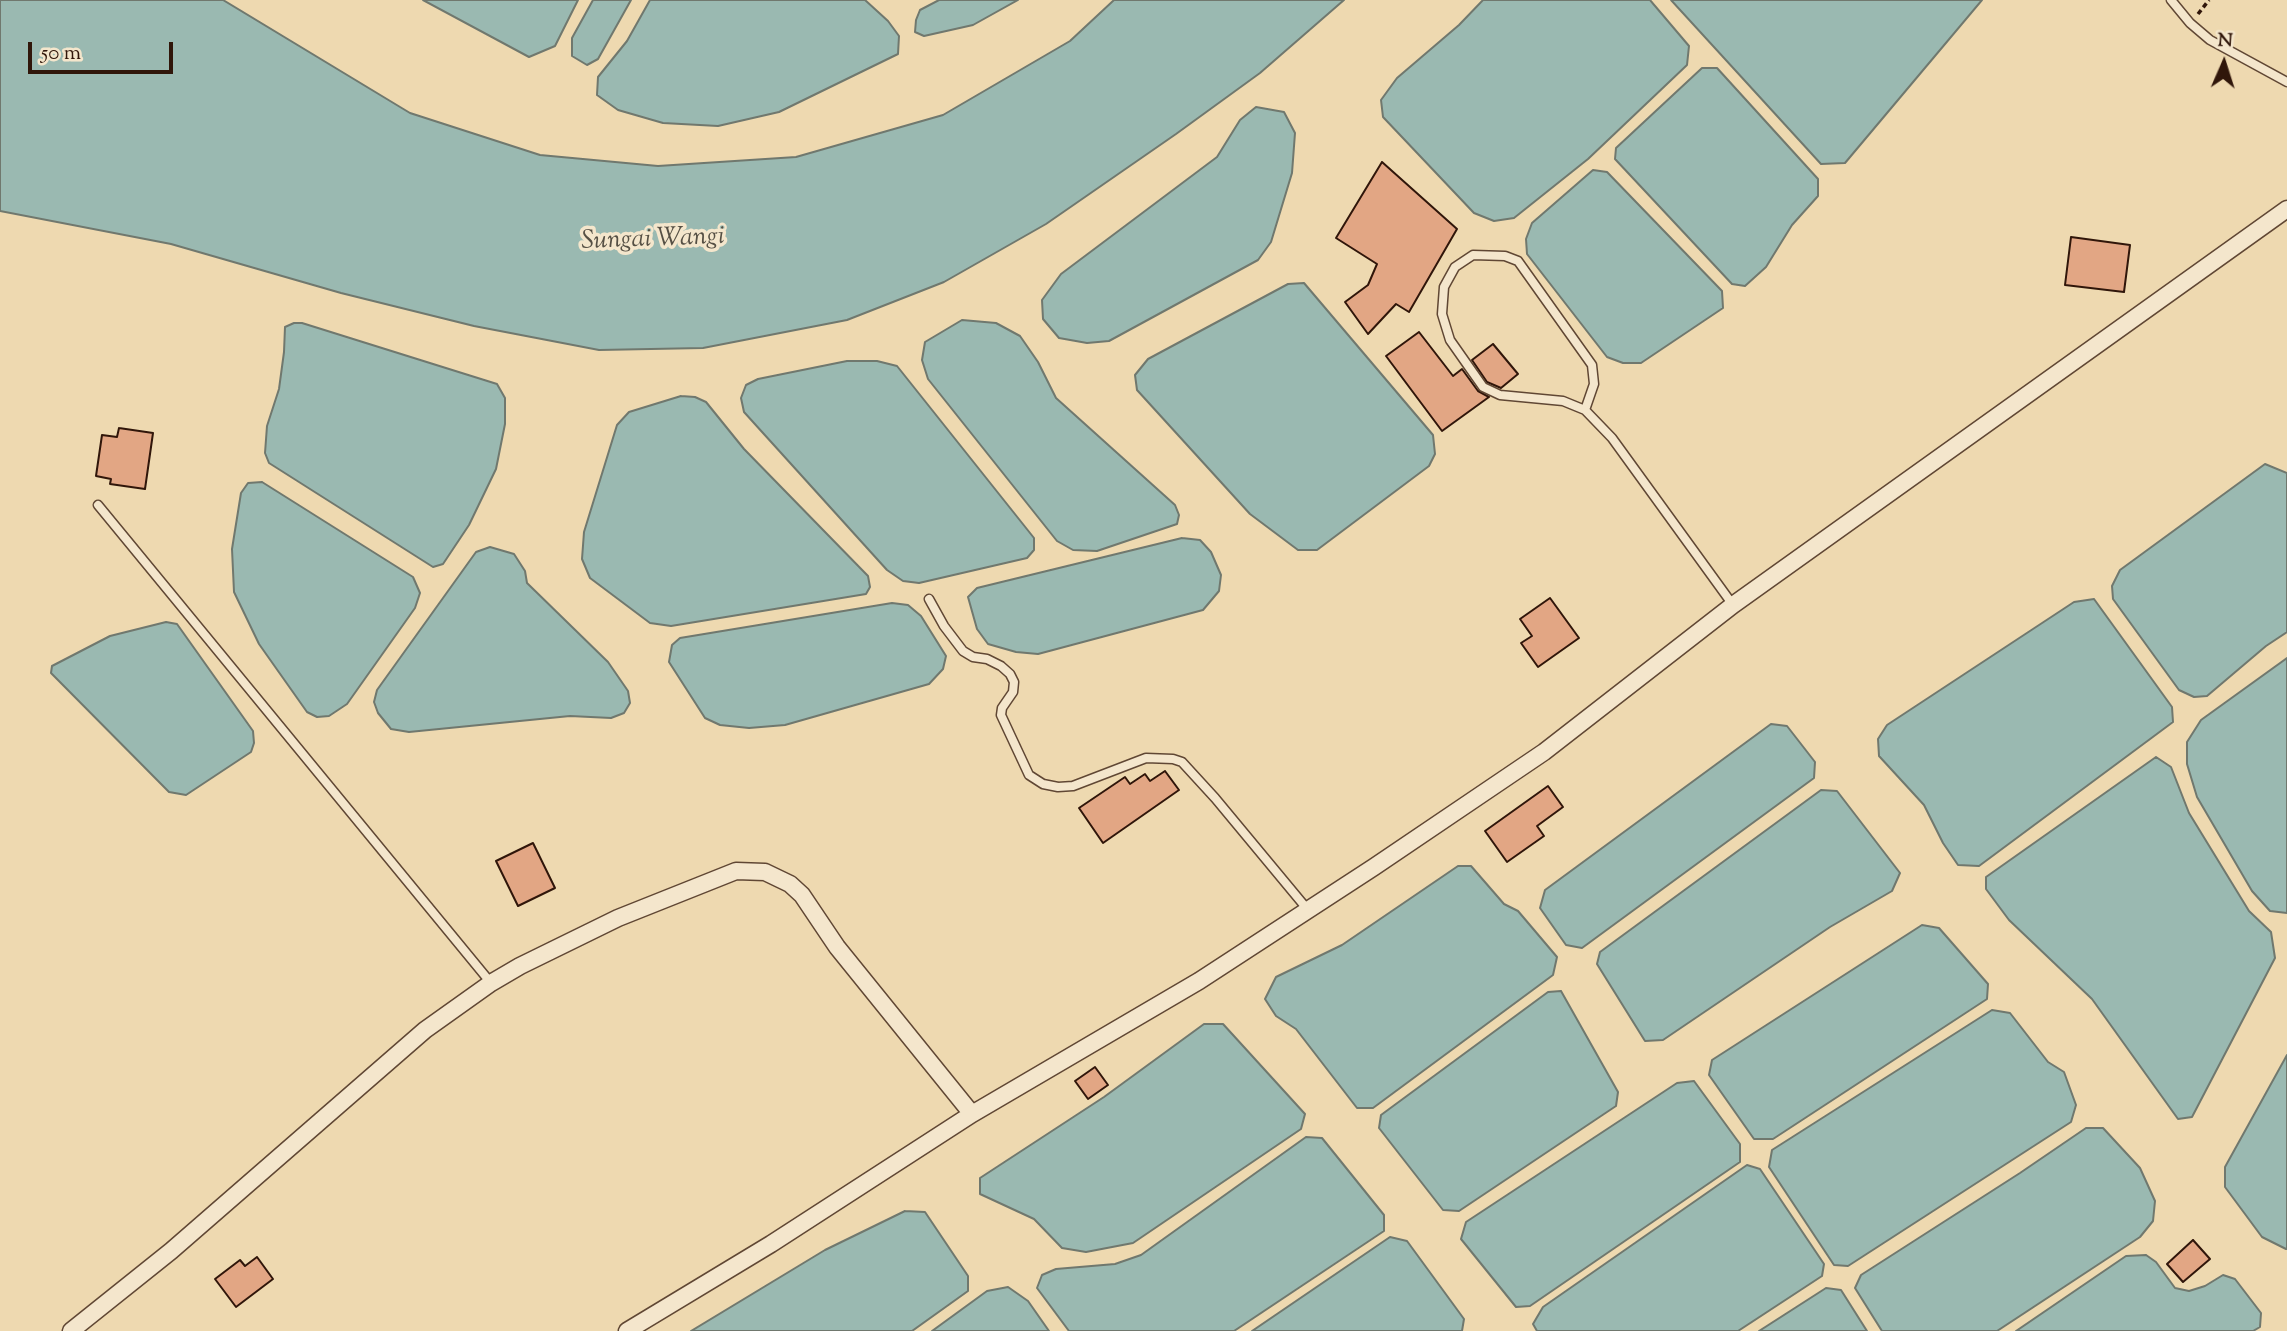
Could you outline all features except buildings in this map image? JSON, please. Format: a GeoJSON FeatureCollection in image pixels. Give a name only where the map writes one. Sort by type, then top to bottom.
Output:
{"type":"FeatureCollection","features":[{"type":"Feature","properties":{"kind":"street"},"geometry":{"type":"LineString","coordinates":[[627,1331],[771,1244],[972,1114],[1199,981],[1544,752],[1733,606],[2287,209]]}},
{"type":"Feature","properties":{"kind":"street"},"geometry":{"type":"LineString","coordinates":[[71,1331],[171,1251],[425,1030],[491,983],[618,918],[736,871],[765,872],[790,884],[802,895],[837,947],[972,1114]]}},
{"type":"Feature","properties":{"kind":"lane"},"geometry":{"type":"LineString","coordinates":[[2171,0],[2190,23],[2210,40],[2287,82]]}},
{"type":"Feature","properties":{"kind":"lane"},"geometry":{"type":"LineString","coordinates":[[1585,410],[1594,384],[1591,365],[1518,261],[1505,256],[1473,255],[1455,267],[1444,286],[1442,314],[1450,340],[1483,387],[1500,394],[1563,401],[1585,410],[1612,438],[1733,606]]}},
{"type":"Feature","properties":{"kind":"lane"},"geometry":{"type":"LineString","coordinates":[[98,505],[491,983]]}},
{"type":"Feature","properties":{"kind":"lane"},"geometry":{"type":"LineString","coordinates":[[929,599],[944,626],[963,651],[973,657],[987,659],[1010,674],[1014,682],[1013,692],[1002,708],[1002,715],[1029,775],[1043,784],[1073,786],[1146,758],[1182,762],[1308,910]]}},
{"type":"Feature","properties":{"kind":"water","name":"Sungai Wangi"},"geometry":{"type":"Polygon","coordinates":[[[0,0],[223,0],[410,113],[540,155],[658,166],[796,157],[943,115],[1070,41],[1114,0],[1344,0],[1260,73],[1176,134],[1046,224],[944,282],[847,320],[703,348],[599,350],[474,326],[341,293],[171,244],[0,211],[0,0]]]}},
{"type":"Feature","properties":{"kind":"water"},"geometry":{"type":"Polygon","coordinates":[[[423,0],[578,0],[555,46],[529,57],[423,0]]]}},
{"type":"Feature","properties":{"kind":"water"},"geometry":{"type":"Polygon","coordinates":[[[593,0],[631,0],[598,59],[587,65],[572,56],[572,38],[593,0]]]}},
{"type":"Feature","properties":{"kind":"water"},"geometry":{"type":"Polygon","coordinates":[[[650,0],[865,0],[888,21],[899,36],[898,54],[779,112],[718,126],[663,123],[618,110],[597,95],[598,77],[627,41],[650,0]]]}},
{"type":"Feature","properties":{"kind":"water"},"geometry":{"type":"Polygon","coordinates":[[[939,0],[1018,0],[973,25],[924,36],[915,32],[920,10],[939,0]]]}},
{"type":"Feature","properties":{"kind":"water"},"geometry":{"type":"Polygon","coordinates":[[[1483,0],[1650,0],[1689,46],[1687,65],[1588,159],[1514,218],[1494,221],[1474,213],[1383,117],[1381,100],[1397,78],[1459,25],[1483,0]]]}},
{"type":"Feature","properties":{"kind":"water"},"geometry":{"type":"Polygon","coordinates":[[[1671,0],[1982,0],[1845,163],[1821,164],[1671,0]]]}},
{"type":"Feature","properties":{"kind":"water"},"geometry":{"type":"Polygon","coordinates":[[[1702,68],[1717,68],[1818,179],[1818,196],[1792,225],[1766,267],[1745,286],[1732,284],[1615,159],[1616,148],[1702,68]]]}},
{"type":"Feature","properties":{"kind":"water"},"geometry":{"type":"Polygon","coordinates":[[[1256,107],[1284,112],[1295,133],[1292,173],[1271,242],[1258,260],[1109,341],[1087,343],[1059,338],[1043,319],[1042,300],[1061,274],[1217,157],[1240,120],[1256,107]]]}},
{"type":"Feature","properties":{"kind":"water"},"geometry":{"type":"Polygon","coordinates":[[[1593,170],[1607,172],[1722,291],[1723,308],[1641,363],[1623,363],[1607,357],[1527,254],[1526,239],[1532,223],[1593,170]]]}},
{"type":"Feature","properties":{"kind":"water"},"geometry":{"type":"Polygon","coordinates":[[[1304,283],[1433,435],[1435,454],[1429,466],[1317,550],[1298,550],[1250,514],[1137,390],[1135,375],[1148,359],[1288,284],[1304,283]]]}},
{"type":"Feature","properties":{"kind":"water"},"geometry":{"type":"Polygon","coordinates":[[[962,320],[996,323],[1020,336],[1038,362],[1056,398],[1175,505],[1179,515],[1177,524],[1097,551],[1073,550],[1057,541],[928,379],[922,360],[925,342],[962,320]]]}},
{"type":"Feature","properties":{"kind":"water"},"geometry":{"type":"Polygon","coordinates":[[[302,323],[497,384],[505,398],[505,424],[496,469],[469,525],[443,564],[433,567],[269,463],[265,453],[267,426],[279,389],[285,327],[302,323]]]}},
{"type":"Feature","properties":{"kind":"water"},"geometry":{"type":"Polygon","coordinates":[[[847,361],[877,361],[897,366],[1034,538],[1034,550],[1027,558],[919,583],[903,581],[887,570],[744,412],[741,398],[746,385],[758,379],[847,361]]]}},
{"type":"Feature","properties":{"kind":"water"},"geometry":{"type":"Polygon","coordinates":[[[681,396],[695,397],[706,402],[744,449],[868,576],[870,587],[866,594],[671,626],[650,623],[590,578],[582,559],[584,532],[617,425],[629,412],[681,396]]]}},
{"type":"Feature","properties":{"kind":"water"},"geometry":{"type":"Polygon","coordinates":[[[2265,464],[2287,473],[2287,632],[2266,646],[2207,696],[2194,697],[2179,690],[2113,599],[2112,586],[2120,570],[2265,464]]]}},
{"type":"Feature","properties":{"kind":"water"},"geometry":{"type":"Polygon","coordinates":[[[262,482],[413,577],[420,593],[415,608],[347,704],[329,716],[317,717],[307,712],[259,644],[234,592],[232,549],[241,493],[248,483],[262,482]]]}},
{"type":"Feature","properties":{"kind":"water"},"geometry":{"type":"Polygon","coordinates":[[[1182,538],[1200,540],[1211,552],[1221,575],[1219,591],[1203,610],[1038,654],[1016,652],[988,644],[977,629],[968,597],[977,588],[1182,538]]]}},
{"type":"Feature","properties":{"kind":"water"},"geometry":{"type":"Polygon","coordinates":[[[490,547],[514,554],[525,571],[527,583],[608,662],[628,691],[630,703],[624,713],[611,718],[570,716],[409,732],[391,729],[378,713],[374,702],[377,690],[476,552],[490,547]]]}},
{"type":"Feature","properties":{"kind":"water"},"geometry":{"type":"Polygon","coordinates":[[[2094,599],[2172,707],[2173,722],[1979,866],[1958,865],[1943,843],[1924,805],[1879,756],[1878,739],[1887,725],[2074,602],[2094,599]]]}},
{"type":"Feature","properties":{"kind":"water"},"geometry":{"type":"Polygon","coordinates":[[[892,603],[908,605],[921,616],[946,656],[943,669],[929,684],[785,725],[749,728],[720,725],[705,718],[669,662],[672,645],[680,638],[892,603]]]}},
{"type":"Feature","properties":{"kind":"water"},"geometry":{"type":"Polygon","coordinates":[[[166,622],[177,624],[253,731],[254,743],[251,752],[186,795],[169,792],[51,673],[52,666],[110,636],[166,622]]]}},
{"type":"Feature","properties":{"kind":"water"},"geometry":{"type":"Polygon","coordinates":[[[2287,658],[2287,913],[2270,911],[2252,891],[2197,797],[2187,764],[2187,742],[2201,720],[2287,658]]]}},
{"type":"Feature","properties":{"kind":"water"},"geometry":{"type":"Polygon","coordinates":[[[1771,724],[1787,726],[1815,762],[1814,778],[1582,948],[1566,945],[1540,908],[1545,890],[1771,724]]]}},
{"type":"Feature","properties":{"kind":"water"},"geometry":{"type":"Polygon","coordinates":[[[2156,757],[2171,767],[2189,813],[2249,911],[2271,932],[2275,958],[2192,1117],[2178,1119],[2092,999],[2009,920],[1986,889],[1986,877],[2156,757]]]}},
{"type":"Feature","properties":{"kind":"water"},"geometry":{"type":"Polygon","coordinates":[[[1821,790],[1837,791],[1900,873],[1892,891],[1830,927],[1663,1040],[1645,1041],[1597,964],[1600,952],[1821,790]]]}},
{"type":"Feature","properties":{"kind":"water"},"geometry":{"type":"Polygon","coordinates":[[[1458,866],[1471,866],[1504,904],[1518,911],[1557,957],[1553,975],[1373,1108],[1357,1108],[1296,1029],[1276,1016],[1265,999],[1276,977],[1342,945],[1458,866]]]}},
{"type":"Feature","properties":{"kind":"water"},"geometry":{"type":"Polygon","coordinates":[[[1922,925],[1939,928],[1988,984],[1987,999],[1773,1139],[1754,1139],[1709,1075],[1712,1060],[1922,925]]]}},
{"type":"Feature","properties":{"kind":"water"},"geometry":{"type":"Polygon","coordinates":[[[1561,991],[1618,1092],[1616,1106],[1459,1211],[1443,1210],[1379,1128],[1381,1115],[1548,992],[1561,991]]]}},
{"type":"Feature","properties":{"kind":"water"},"geometry":{"type":"Polygon","coordinates":[[[1992,1010],[2010,1013],[2048,1062],[2064,1072],[2076,1105],[2071,1122],[1848,1266],[1834,1265],[1769,1167],[1772,1150],[1992,1010]]]}},
{"type":"Feature","properties":{"kind":"water"},"geometry":{"type":"Polygon","coordinates":[[[1204,1024],[1223,1024],[1305,1114],[1301,1129],[1133,1243],[1086,1252],[1062,1248],[1034,1219],[980,1194],[980,1178],[1104,1097],[1204,1024]]]}},
{"type":"Feature","properties":{"kind":"water"},"geometry":{"type":"Polygon","coordinates":[[[2287,1055],[2286,1249],[2262,1237],[2225,1187],[2225,1167],[2287,1055]]]}},
{"type":"Feature","properties":{"kind":"water"},"geometry":{"type":"Polygon","coordinates":[[[1694,1081],[1740,1144],[1740,1162],[1530,1306],[1516,1307],[1461,1239],[1466,1222],[1677,1083],[1694,1081]]]}},
{"type":"Feature","properties":{"kind":"water"},"geometry":{"type":"Polygon","coordinates":[[[2086,1128],[2103,1128],[2140,1168],[2155,1201],[2153,1221],[2140,1237],[1997,1331],[1882,1331],[1855,1288],[1861,1275],[2086,1128]]]}},
{"type":"Feature","properties":{"kind":"water"},"geometry":{"type":"Polygon","coordinates":[[[1306,1137],[1322,1138],[1384,1215],[1384,1231],[1234,1331],[1069,1331],[1037,1288],[1042,1275],[1056,1269],[1115,1264],[1141,1255],[1306,1137]]]}},
{"type":"Feature","properties":{"kind":"water"},"geometry":{"type":"Polygon","coordinates":[[[1747,1165],[1760,1169],[1824,1264],[1822,1276],[1738,1331],[1537,1331],[1533,1324],[1543,1307],[1747,1165]]]}},
{"type":"Feature","properties":{"kind":"water"},"geometry":{"type":"Polygon","coordinates":[[[905,1211],[925,1212],[968,1276],[968,1291],[912,1331],[691,1331],[825,1250],[905,1211]]]}},
{"type":"Feature","properties":{"kind":"water"},"geometry":{"type":"Polygon","coordinates":[[[1390,1237],[1407,1241],[1464,1319],[1462,1331],[1252,1331],[1390,1237]]]}},
{"type":"Feature","properties":{"kind":"water"},"geometry":{"type":"Polygon","coordinates":[[[2146,1255],[2156,1262],[2175,1288],[2189,1291],[2205,1286],[2223,1275],[2235,1279],[2261,1313],[2260,1327],[2253,1331],[2016,1331],[2126,1256],[2146,1255]]]}},
{"type":"Feature","properties":{"kind":"water"},"geometry":{"type":"Polygon","coordinates":[[[1008,1287],[1028,1301],[1049,1331],[932,1331],[987,1291],[1008,1287]]]}},
{"type":"Feature","properties":{"kind":"water"},"geometry":{"type":"Polygon","coordinates":[[[1826,1288],[1841,1290],[1867,1331],[1759,1331],[1826,1288]]]}}]}
